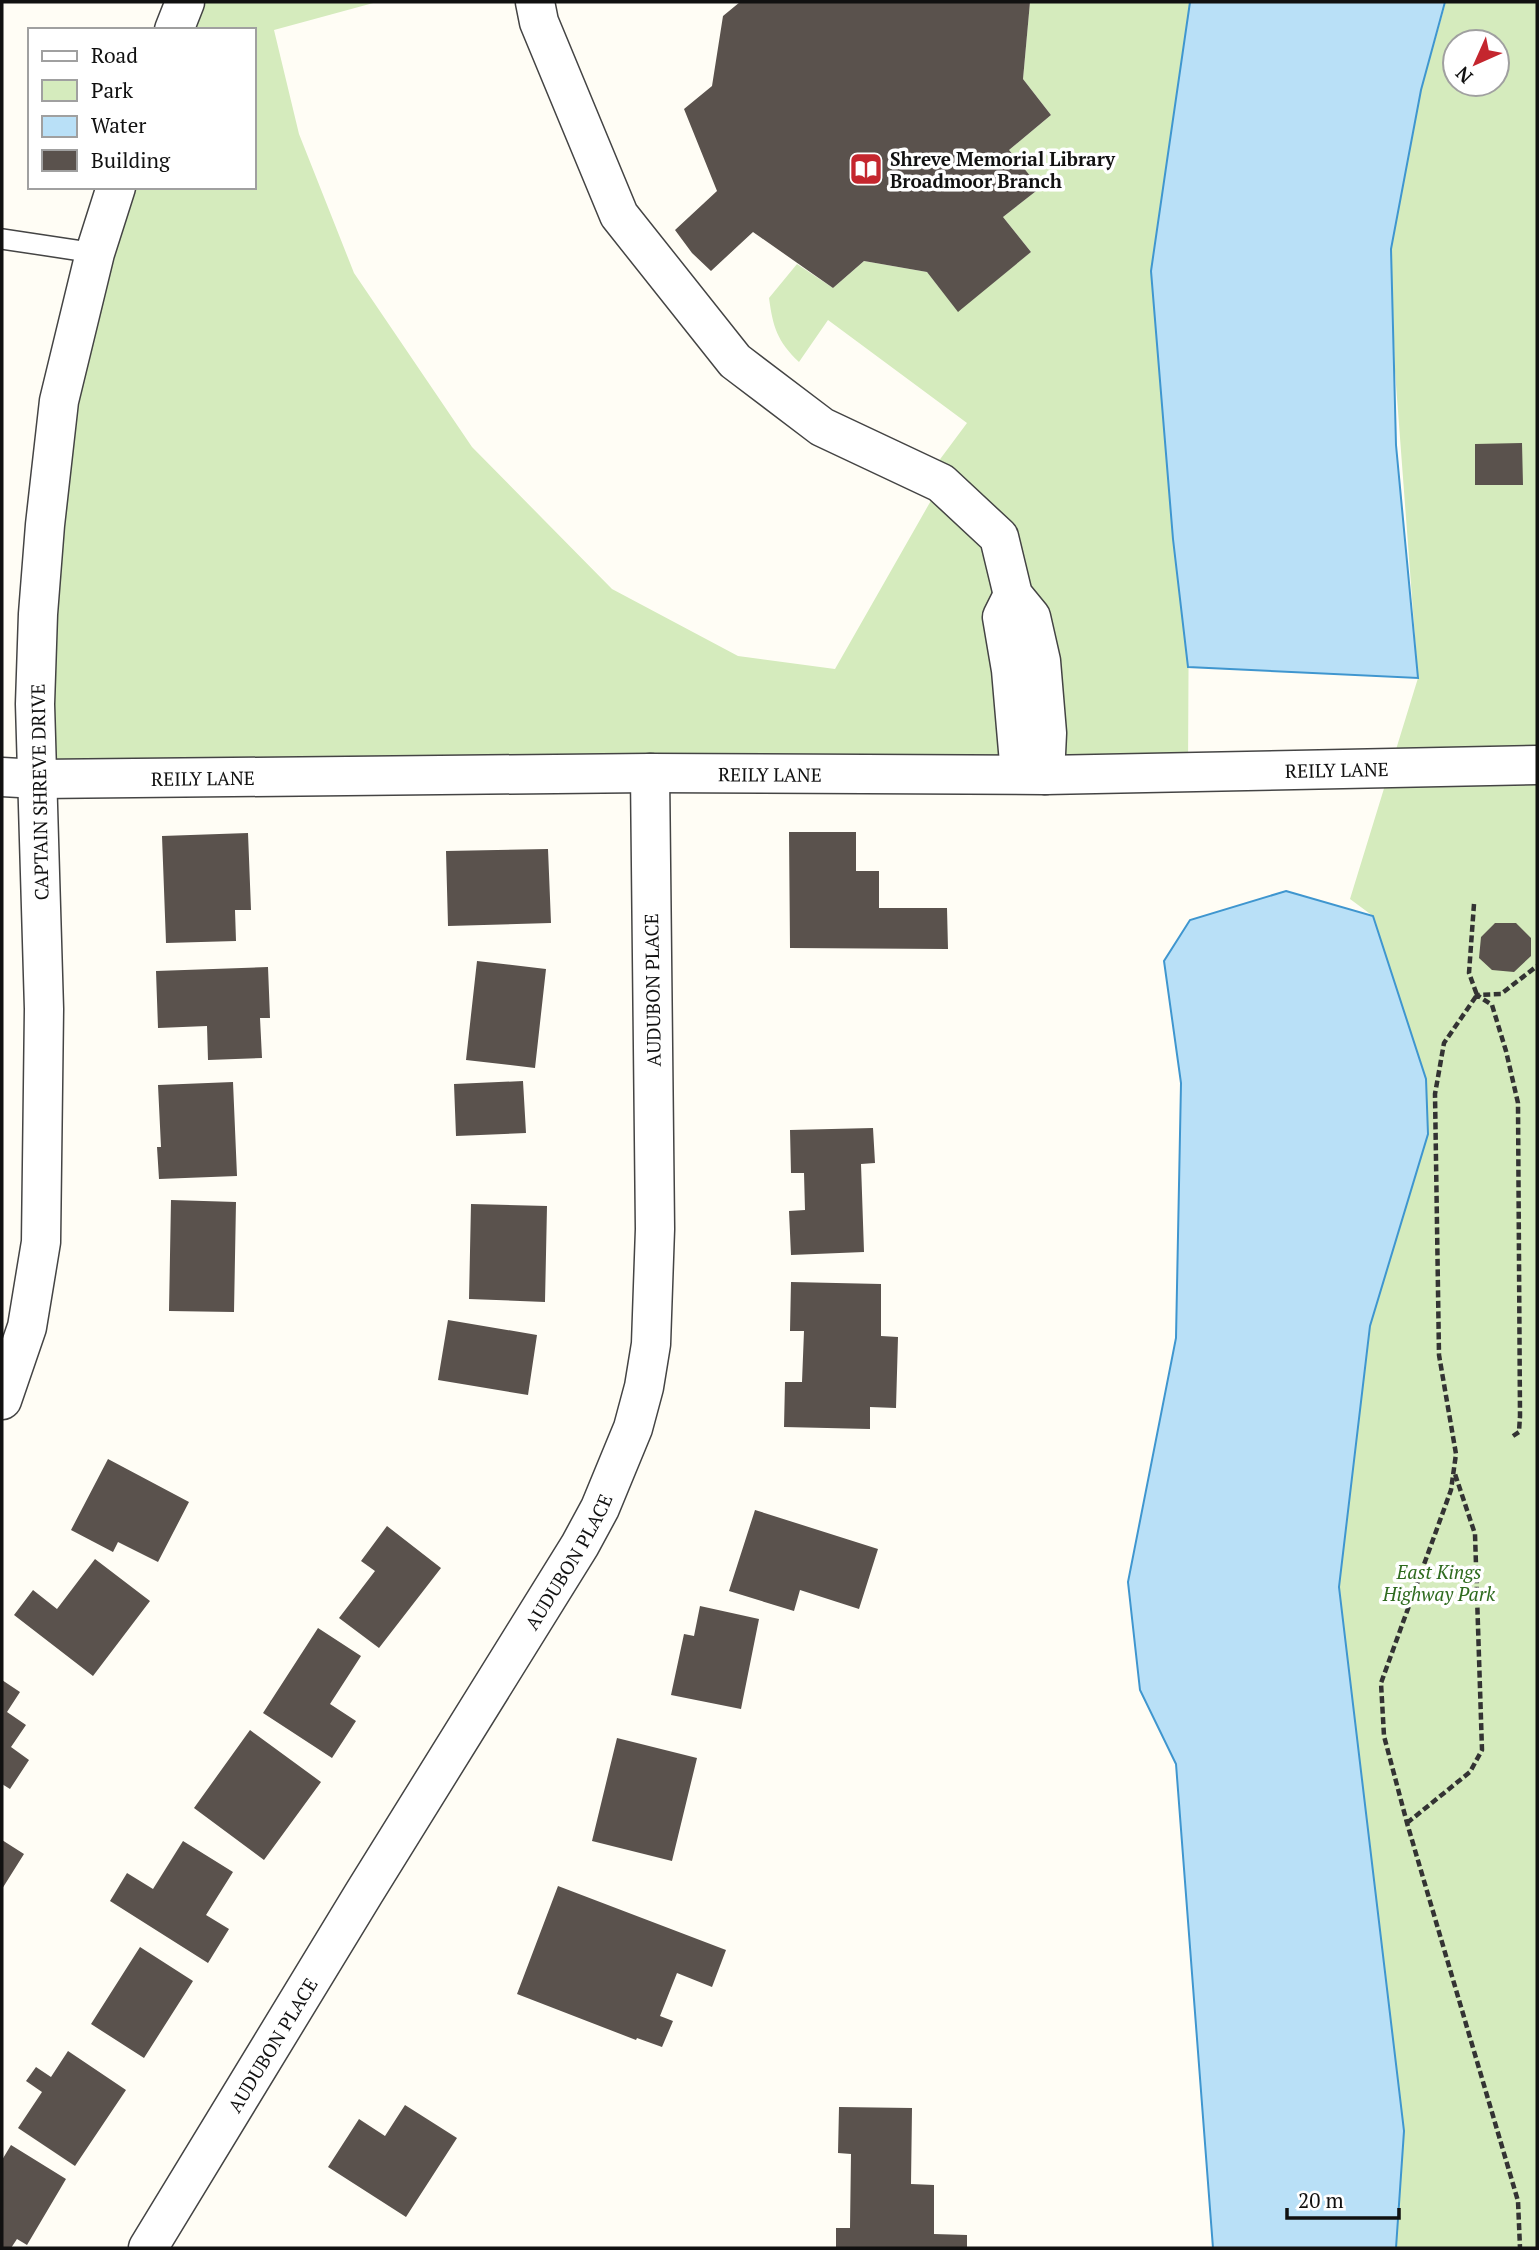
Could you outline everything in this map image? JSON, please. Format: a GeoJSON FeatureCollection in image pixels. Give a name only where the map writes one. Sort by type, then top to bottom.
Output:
{"type":"FeatureCollection","features":[{"type":"Feature","properties":{"kind":"street"},"geometry":{"type":"LineString","coordinates":[[175,28],[185,2]]}},
{"type":"Feature","properties":{"kind":"street"},"geometry":{"type":"LineString","coordinates":[[535,2],[539,22],[619,215],[735,361],[822,427],[941,483],[999,537],[1013,595],[1031,617],[1041,661],[1047,733],[1032,774]]}},
{"type":"Feature","properties":{"kind":"street","name":"CAPTAIN SHREVE DRIVE"},"geometry":{"type":"LineString","coordinates":[[2,1400],[27,1327],[41,1242],[44,1009],[20,778],[35,704],[38,614],[59,401],[95,253],[115,189]]}},
{"type":"Feature","properties":{"kind":"street","name":"REILY LANE"},"geometry":{"type":"LineString","coordinates":[[20,778],[650,773],[1032,774],[1537,765]]}},
{"type":"Feature","properties":{"kind":"street","name":"AUDUBON PLACE"},"geometry":{"type":"LineString","coordinates":[[148,2248],[580,1545],[600,1508],[633,1429],[651,1344],[655,1229],[650,773]]}},
{"type":"Feature","properties":{"kind":"lane"},"geometry":{"type":"LineString","coordinates":[[2,239],[95,253]]}},
{"type":"Feature","properties":{"kind":"path"},"geometry":{"type":"LineString","coordinates":[[1474,904],[1469,973],[1477,995],[1492,1005],[1518,1103],[1520,1416],[1519,1432],[1513,1436]]}},
{"type":"Feature","properties":{"kind":"path"},"geometry":{"type":"LineString","coordinates":[[1477,995],[1501,994],[1537,966]]}},
{"type":"Feature","properties":{"kind":"path"},"geometry":{"type":"LineString","coordinates":[[1477,995],[1444,1043],[1435,1094],[1439,1355],[1456,1454],[1454,1471],[1451,1490],[1381,1683],[1384,1736],[1518,2201],[1520,2248]]}},
{"type":"Feature","properties":{"kind":"path"},"geometry":{"type":"LineString","coordinates":[[1407,1823],[1470,1772],[1482,1750],[1475,1534],[1454,1471]]}},
{"type":"Feature","properties":{"kind":"green space"},"geometry":{"type":"Polygon","coordinates":[[[190,2],[377,2],[274,30],[299,134],[354,273],[472,447],[612,589],[738,656],[835,669],[941,483],[938,462],[967,423],[828,320],[799,362],[777,333],[769,298],[797,264],[833,288],[864,261],[927,272],[958,311],[1031,252],[1003,217],[1040,188],[1009,150],[1051,115],[1023,79],[1030,2],[1192,2],[1188,772],[38,779],[59,401],[118,189],[256,189],[256,28],[178,28],[190,2]]]}},
{"type":"Feature","properties":{"kind":"green space","name":"East Kings Highway Park"},"geometry":{"type":"Polygon","coordinates":[[[1446,2],[1537,2],[1537,2248],[1396,2248],[1404,2131],[1339,1587],[1370,1326],[1428,1134],[1426,1078],[1373,916],[1350,899],[1418,678],[1395,371],[1391,249],[1421,90],[1446,2]]]}},
{"type":"Feature","properties":{"kind":"water"},"geometry":{"type":"Polygon","coordinates":[[[1190,2],[1445,2],[1421,90],[1391,249],[1396,445],[1418,678],[1188,667],[1173,539],[1151,271],[1190,2]]]}},
{"type":"Feature","properties":{"kind":"water"},"geometry":{"type":"Polygon","coordinates":[[[1286,891],[1373,916],[1426,1079],[1428,1134],[1370,1326],[1339,1587],[1404,2131],[1396,2248],[1213,2248],[1176,1764],[1140,1690],[1128,1582],[1176,1338],[1181,1083],[1164,961],[1190,920],[1286,891]]]}},
{"type":"Feature","properties":{"kind":"building","name":"Shreve Memorial Library Broadmoor Branch"},"geometry":{"type":"Polygon","coordinates":[[[740,2],[1030,2],[1023,79],[1051,115],[1009,150],[1040,188],[1003,217],[1031,252],[958,312],[927,272],[864,261],[833,288],[753,232],[711,271],[692,253],[675,230],[717,191],[684,109],[712,86],[723,16],[740,2]]]}},
{"type":"Feature","properties":{"kind":"building"},"geometry":{"type":"Polygon","coordinates":[[[1522,443],[1523,485],[1475,485],[1475,444],[1522,443]]]}},
{"type":"Feature","properties":{"kind":"building"},"geometry":{"type":"Polygon","coordinates":[[[789,832],[856,832],[856,871],[879,871],[879,908],[947,908],[948,949],[790,948],[789,832]]]}},
{"type":"Feature","properties":{"kind":"building"},"geometry":{"type":"Polygon","coordinates":[[[248,833],[251,910],[235,910],[236,941],[166,943],[162,836],[248,833]]]}},
{"type":"Feature","properties":{"kind":"building"},"geometry":{"type":"Polygon","coordinates":[[[548,849],[551,923],[448,926],[446,851],[548,849]]]}},
{"type":"Feature","properties":{"kind":"building"},"geometry":{"type":"Polygon","coordinates":[[[1495,923],[1516,923],[1531,938],[1531,956],[1514,972],[1492,970],[1479,958],[1481,937],[1495,923]]]}},
{"type":"Feature","properties":{"kind":"building"},"geometry":{"type":"Polygon","coordinates":[[[477,961],[546,969],[535,1068],[466,1060],[477,961]]]}},
{"type":"Feature","properties":{"kind":"building"},"geometry":{"type":"Polygon","coordinates":[[[268,967],[270,1018],[260,1018],[262,1058],[208,1060],[207,1026],[158,1028],[156,971],[268,967]]]}},
{"type":"Feature","properties":{"kind":"building"},"geometry":{"type":"Polygon","coordinates":[[[523,1081],[526,1133],[456,1136],[454,1084],[523,1081]]]}},
{"type":"Feature","properties":{"kind":"building"},"geometry":{"type":"Polygon","coordinates":[[[233,1082],[237,1176],[159,1179],[157,1147],[161,1147],[158,1085],[233,1082]]]}},
{"type":"Feature","properties":{"kind":"building"},"geometry":{"type":"Polygon","coordinates":[[[873,1128],[875,1163],[861,1164],[864,1252],[791,1255],[789,1211],[805,1210],[804,1173],[791,1173],[790,1130],[873,1128]]]}},
{"type":"Feature","properties":{"kind":"building"},"geometry":{"type":"Polygon","coordinates":[[[171,1200],[236,1202],[234,1312],[169,1311],[171,1200]]]}},
{"type":"Feature","properties":{"kind":"building"},"geometry":{"type":"Polygon","coordinates":[[[471,1204],[547,1206],[545,1302],[469,1299],[471,1204]]]}},
{"type":"Feature","properties":{"kind":"building"},"geometry":{"type":"Polygon","coordinates":[[[791,1282],[881,1284],[881,1336],[898,1337],[896,1408],[870,1407],[870,1429],[784,1427],[785,1382],[802,1382],[804,1331],[790,1331],[791,1282]]]}},
{"type":"Feature","properties":{"kind":"building"},"geometry":{"type":"Polygon","coordinates":[[[448,1320],[537,1335],[528,1395],[438,1380],[448,1320]]]}},
{"type":"Feature","properties":{"kind":"building"},"geometry":{"type":"Polygon","coordinates":[[[108,1459],[189,1502],[158,1562],[118,1542],[113,1552],[71,1530],[108,1459]]]}},
{"type":"Feature","properties":{"kind":"building"},"geometry":{"type":"Polygon","coordinates":[[[755,1510],[878,1549],[859,1609],[800,1590],[794,1611],[729,1591],[755,1510]]]}},
{"type":"Feature","properties":{"kind":"building"},"geometry":{"type":"Polygon","coordinates":[[[387,1526],[441,1568],[379,1648],[339,1618],[375,1571],[361,1561],[387,1526]]]}},
{"type":"Feature","properties":{"kind":"building"},"geometry":{"type":"Polygon","coordinates":[[[95,1559],[150,1601],[93,1676],[14,1615],[33,1590],[57,1609],[95,1559]]]}},
{"type":"Feature","properties":{"kind":"building"},"geometry":{"type":"Polygon","coordinates":[[[700,1606],[759,1619],[741,1709],[671,1695],[684,1634],[694,1636],[700,1606]]]}},
{"type":"Feature","properties":{"kind":"building"},"geometry":{"type":"Polygon","coordinates":[[[318,1628],[361,1656],[330,1704],[356,1721],[332,1758],[263,1713],[318,1628]]]}},
{"type":"Feature","properties":{"kind":"building"},"geometry":{"type":"Polygon","coordinates":[[[2,1680],[20,1692],[7,1712],[26,1725],[11,1747],[29,1760],[10,1789],[2,1784],[2,1680]]]}},
{"type":"Feature","properties":{"kind":"building"},"geometry":{"type":"Polygon","coordinates":[[[250,1730],[321,1782],[264,1860],[194,1808],[250,1730]]]}},
{"type":"Feature","properties":{"kind":"building"},"geometry":{"type":"Polygon","coordinates":[[[617,1738],[697,1758],[672,1861],[592,1841],[617,1738]]]}},
{"type":"Feature","properties":{"kind":"building"},"geometry":{"type":"Polygon","coordinates":[[[2,1840],[24,1854],[2,1889],[2,1840]]]}},
{"type":"Feature","properties":{"kind":"building"},"geometry":{"type":"Polygon","coordinates":[[[183,1841],[233,1872],[206,1915],[229,1929],[208,1963],[110,1901],[127,1873],[153,1889],[183,1841]]]}},
{"type":"Feature","properties":{"kind":"building"},"geometry":{"type":"Polygon","coordinates":[[[558,1886],[726,1950],[712,1987],[677,1973],[660,2016],[673,2021],[662,2047],[637,2038],[636,2040],[517,1994],[558,1886]]]}},
{"type":"Feature","properties":{"kind":"building"},"geometry":{"type":"Polygon","coordinates":[[[140,1947],[193,1981],[144,2058],[91,2024],[140,1947]]]}},
{"type":"Feature","properties":{"kind":"building"},"geometry":{"type":"Polygon","coordinates":[[[68,2051],[126,2090],[75,2166],[18,2128],[42,2092],[26,2081],[36,2067],[51,2077],[68,2051]]]}},
{"type":"Feature","properties":{"kind":"building"},"geometry":{"type":"Polygon","coordinates":[[[405,2105],[457,2138],[406,2217],[328,2167],[359,2119],[385,2136],[405,2105]]]}},
{"type":"Feature","properties":{"kind":"building"},"geometry":{"type":"Polygon","coordinates":[[[839,2107],[912,2108],[911,2184],[934,2185],[934,2234],[967,2235],[967,2248],[836,2248],[836,2228],[850,2228],[851,2154],[838,2153],[839,2107]]]}},
{"type":"Feature","properties":{"kind":"building"},"geometry":{"type":"Polygon","coordinates":[[[11,2145],[66,2179],[27,2245],[17,2239],[11,2248],[2,2248],[2,2160],[11,2145]]]}},
{"type":"Feature","properties":{"kind":"place","name":"Shreve Memorial Library Broadmoor Branch"},"geometry":{"type":"Point","coordinates":[866,169]}}]}
